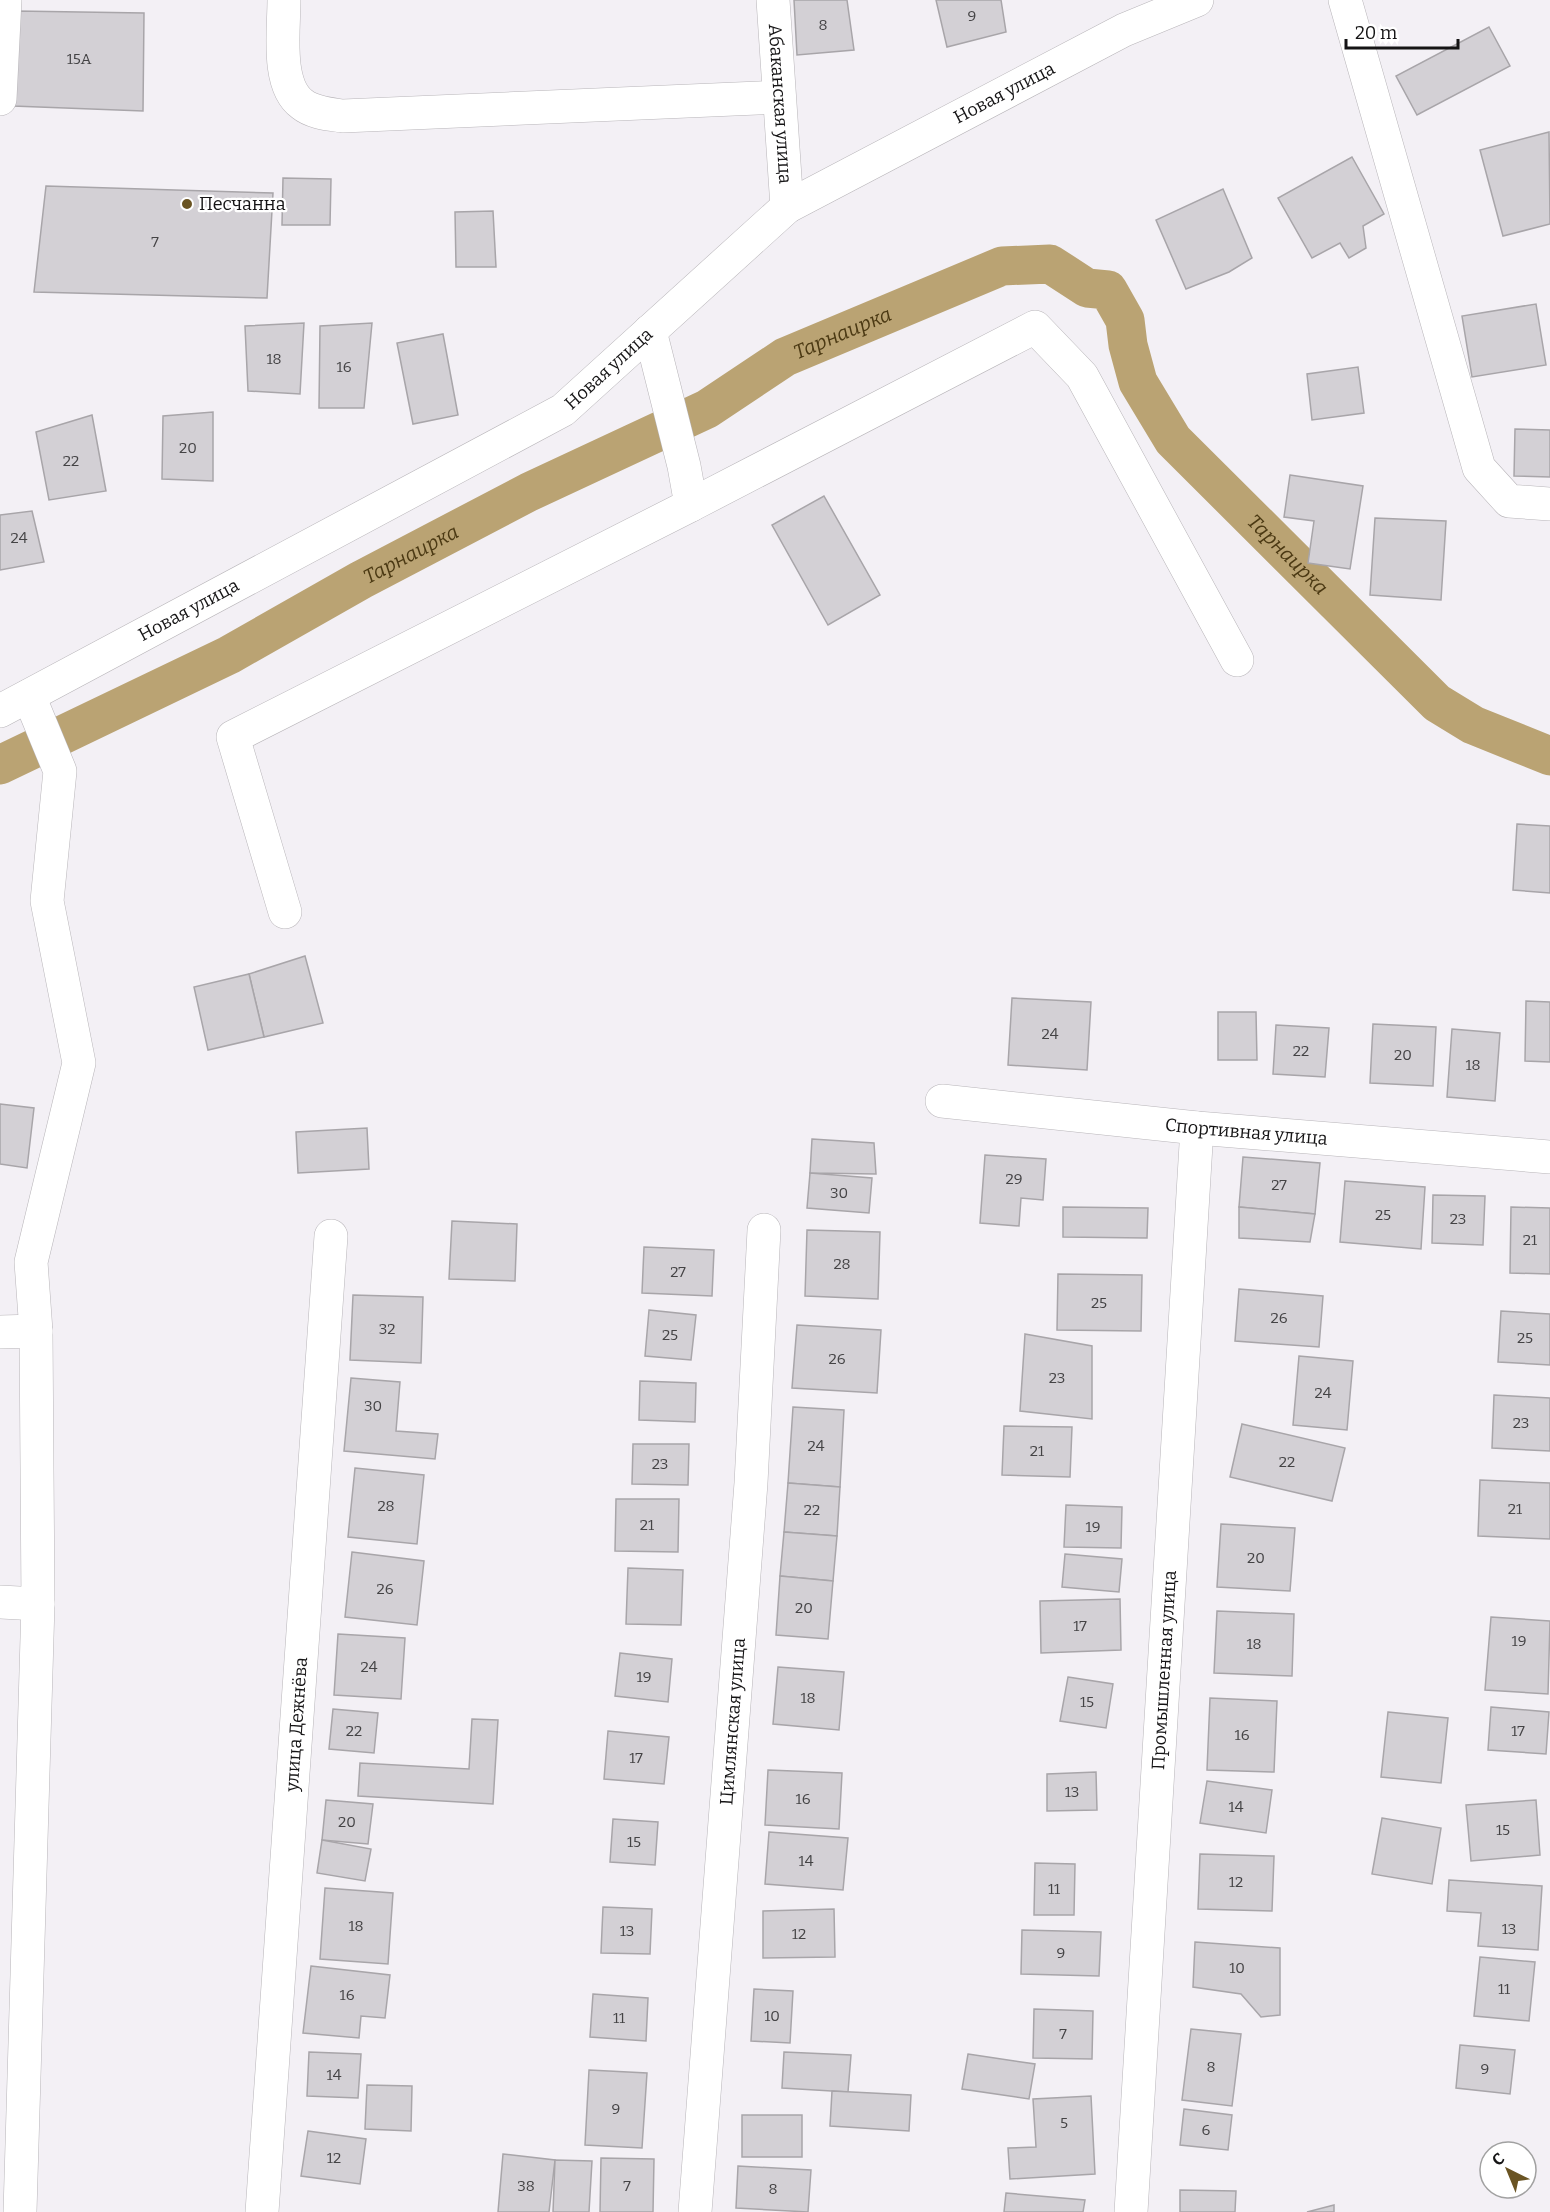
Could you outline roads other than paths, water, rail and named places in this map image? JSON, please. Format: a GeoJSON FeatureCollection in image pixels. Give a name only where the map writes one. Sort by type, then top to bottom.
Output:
{"type":"FeatureCollection","features":[{"type":"Feature","properties":{"kind":"street"},"geometry":{"type":"LineString","coordinates":[[0,99],[5,0]]}},
{"type":"Feature","properties":{"kind":"street"},"geometry":{"type":"LineString","coordinates":[[284,0],[285,75],[291,94],[303,105],[322,113],[343,116],[779,97]]}},
{"type":"Feature","properties":{"kind":"street","name":"Абаканская улица"},"geometry":{"type":"LineString","coordinates":[[773,0],[787,207]]}},
{"type":"Feature","properties":{"kind":"street","name":"Новая улица"},"geometry":{"type":"LineString","coordinates":[[0,711],[564,410],[787,207],[1124,30],[1197,0]]}},
{"type":"Feature","properties":{"kind":"street"},"geometry":{"type":"LineString","coordinates":[[1345,0],[1479,468],[1509,501],[1550,504]]}},
{"type":"Feature","properties":{"kind":"street"},"geometry":{"type":"LineString","coordinates":[[285,912],[233,737],[691,505],[1035,327],[1082,376],[1237,660]]}},
{"type":"Feature","properties":{"kind":"street"},"geometry":{"type":"LineString","coordinates":[[650,331],[684,466],[691,505]]}},
{"type":"Feature","properties":{"kind":"street"},"geometry":{"type":"LineString","coordinates":[[20,2212],[38,1605],[36,1331],[31,1262],[79,1063],[48,901],[60,771],[29,696]]}},
{"type":"Feature","properties":{"kind":"street","name":"Спортивная улица"},"geometry":{"type":"LineString","coordinates":[[942,1101],[1197,1128],[1550,1157]]}},
{"type":"Feature","properties":{"kind":"street","name":"Промышленная улица"},"geometry":{"type":"LineString","coordinates":[[1131,2212],[1197,1128]]}},
{"type":"Feature","properties":{"kind":"street","name":"Цимлянская улица"},"geometry":{"type":"LineString","coordinates":[[695,2212],[751,1483],[764,1230]]}},
{"type":"Feature","properties":{"kind":"street","name":"улица Дежнёва"},"geometry":{"type":"LineString","coordinates":[[262,2212],[331,1236]]}},
{"type":"Feature","properties":{"kind":"street"},"geometry":{"type":"LineString","coordinates":[[0,1332],[36,1331]]}},
{"type":"Feature","properties":{"kind":"street"},"geometry":{"type":"LineString","coordinates":[[0,1602],[38,1605]]}},
{"type":"Feature","properties":{"kind":"waterway","name":"Тарнаирка"},"geometry":{"type":"LineString","coordinates":[[0,765],[229,655],[361,580],[529,492],[707,409],[785,357],[1002,266],[1050,264],[1087,288],[1108,290],[1125,320],[1128,345],[1138,382],[1173,440],[1437,703],[1473,725],[1550,756]]}},
{"type":"Feature","properties":{"kind":"place","name":"Песчанна"},"geometry":{"type":"Point","coordinates":[187,204]}}]}
